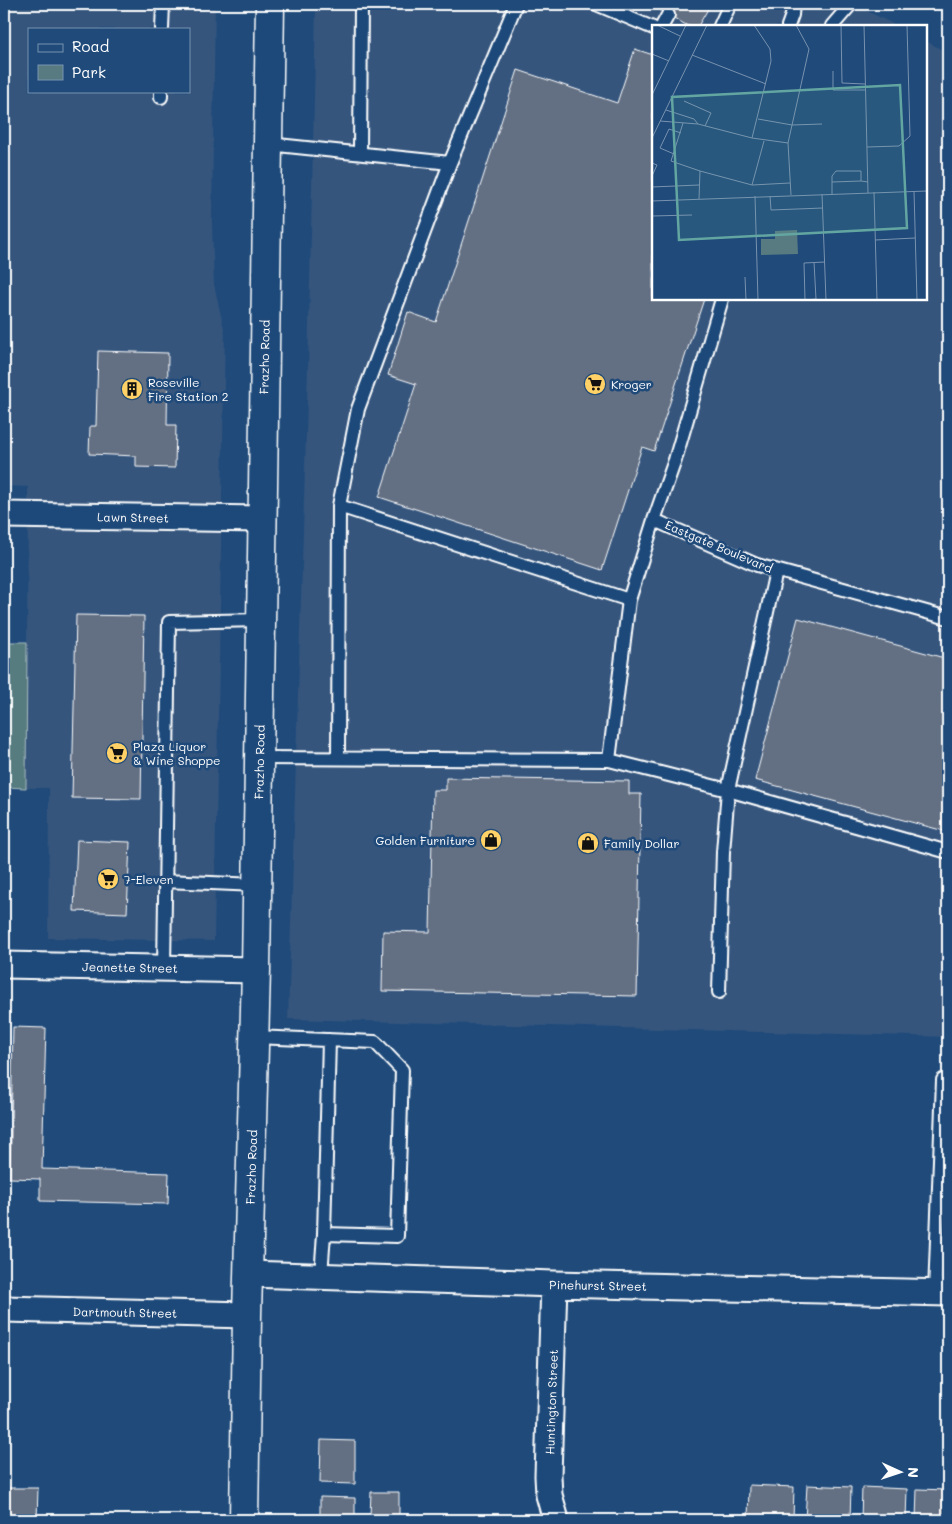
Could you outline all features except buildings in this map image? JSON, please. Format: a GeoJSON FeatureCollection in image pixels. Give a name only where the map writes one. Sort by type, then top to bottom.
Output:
{"type":"FeatureCollection","features":[{"type":"Feature","properties":{"kind":"street","name":"Frazho Road"},"geometry":{"type":"LineString","coordinates":[[244,1520],[247,1315],[258,886],[270,4]]}},
{"type":"Feature","properties":{"kind":"street","name":"Lawn Street"},"geometry":{"type":"LineString","coordinates":[[4,514],[262,519]]}},
{"type":"Feature","properties":{"kind":"street","name":"Jeanette Street"},"geometry":{"type":"LineString","coordinates":[[4,966],[256,970]]}},
{"type":"Feature","properties":{"kind":"street","name":"Pinehurst Street"},"geometry":{"type":"LineString","coordinates":[[248,1274],[554,1284],[942,1293]]}},
{"type":"Feature","properties":{"kind":"street","name":"Huntington Street"},"geometry":{"type":"LineString","coordinates":[[554,1284],[548,1476],[549,1495],[556,1520]]}},
{"type":"Feature","properties":{"kind":"street","name":"Dartmouth Street"},"geometry":{"type":"LineString","coordinates":[[4,1309],[247,1315]]}},
{"type":"Feature","properties":{"kind":"lane"},"geometry":{"type":"LineString","coordinates":[[162,28],[163,4]]}},
{"type":"Feature","properties":{"kind":"lane"},"geometry":{"type":"LineString","coordinates":[[360,153],[361,4]]}},
{"type":"Feature","properties":{"kind":"lane"},"geometry":{"type":"LineString","coordinates":[[338,758],[339,506],[358,410],[450,163],[516,4]]}},
{"type":"Feature","properties":{"kind":"lane"},"geometry":{"type":"LineString","coordinates":[[596,4],[624,9],[652,27]]}},
{"type":"Feature","properties":{"kind":"lane"},"geometry":{"type":"LineString","coordinates":[[720,25],[730,4]]}},
{"type":"Feature","properties":{"kind":"lane"},"geometry":{"type":"LineString","coordinates":[[788,25],[792,15],[792,4]]}},
{"type":"Feature","properties":{"kind":"lane"},"geometry":{"type":"LineString","coordinates":[[833,25],[851,4]]}},
{"type":"Feature","properties":{"kind":"lane"},"geometry":{"type":"LineString","coordinates":[[268,144],[450,163]]}},
{"type":"Feature","properties":{"kind":"lane","name":"Eastgate Boulevard"},"geometry":{"type":"LineString","coordinates":[[722,300],[675,460],[654,520],[757,565],[948,618]]}},
{"type":"Feature","properties":{"kind":"lane"},"geometry":{"type":"LineString","coordinates":[[339,506],[629,600]]}},
{"type":"Feature","properties":{"kind":"lane"},"geometry":{"type":"LineString","coordinates":[[609,760],[629,600],[654,520]]}},
{"type":"Feature","properties":{"kind":"lane"},"geometry":{"type":"LineString","coordinates":[[719,992],[728,790],[776,571]]}},
{"type":"Feature","properties":{"kind":"lane"},"geometry":{"type":"LineString","coordinates":[[164,968],[169,622],[261,620]]}},
{"type":"Feature","properties":{"kind":"lane"},"geometry":{"type":"LineString","coordinates":[[259,758],[609,760],[728,790],[948,852]]}},
{"type":"Feature","properties":{"kind":"lane"},"geometry":{"type":"LineString","coordinates":[[165,881],[258,886]]}},
{"type":"Feature","properties":{"kind":"lane"},"geometry":{"type":"LineString","coordinates":[[254,1037],[374,1042],[402,1070],[397,1236],[324,1234]]}},
{"type":"Feature","properties":{"kind":"lane"},"geometry":{"type":"LineString","coordinates":[[321,1275],[324,1234],[329,1040]]}},
{"type":"Feature","properties":{"kind":"lane"},"geometry":{"type":"LineString","coordinates":[[942,1293],[943,1080],[948,1080]]}},
{"type":"Feature","properties":{"kind":"shaded area"},"geometry":{"type":"Polygon","coordinates":[[[4,4],[215,4],[212,222],[214,284],[225,333],[214,941],[48,938],[49,788],[26,788],[28,487],[4,486],[4,4]]]}},
{"type":"Feature","properties":{"kind":"shaded area"},"geometry":{"type":"Polygon","coordinates":[[[316,4],[853,4],[895,25],[652,25],[652,300],[927,300],[927,42],[948,53],[948,1037],[288,1019],[308,367],[316,4]]]}},
{"type":"Feature","properties":{"kind":"green space"},"geometry":{"type":"Polygon","coordinates":[[[4,642],[27,642],[26,788],[4,787],[4,642]]]}},
{"type":"Feature","properties":{"kind":"place","name":"Kroger"},"geometry":{"type":"Point","coordinates":[595,384]}},
{"type":"Feature","properties":{"kind":"place","name":"Roseville Fire Station 2"},"geometry":{"type":"Point","coordinates":[132,389]}},
{"type":"Feature","properties":{"kind":"place","name":"Plaza Liquor & Wine Shoppe"},"geometry":{"type":"Point","coordinates":[117,753]}},
{"type":"Feature","properties":{"kind":"place","name":"Golden Furniture"},"geometry":{"type":"Point","coordinates":[491,840]}},
{"type":"Feature","properties":{"kind":"place","name":"Family Dollar"},"geometry":{"type":"Point","coordinates":[588,843]}},
{"type":"Feature","properties":{"kind":"place","name":"7-Eleven"},"geometry":{"type":"Point","coordinates":[108,879]}}]}
